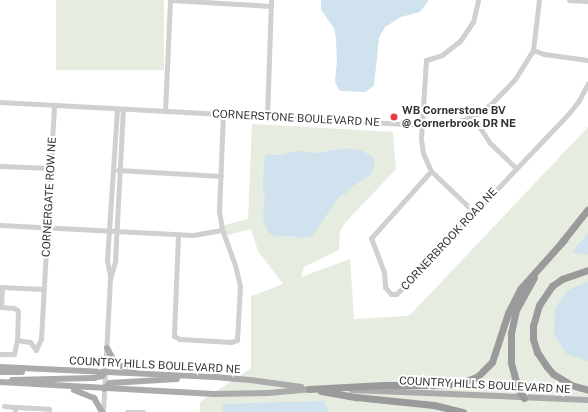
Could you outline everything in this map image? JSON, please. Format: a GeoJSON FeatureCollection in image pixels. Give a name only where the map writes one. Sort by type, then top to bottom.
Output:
{"type":"FeatureCollection","features":[{"type":"Feature","properties":{"kind":"highway"},"geometry":{"type":"LineString","coordinates":[[524,398],[518,389],[511,362],[510,347],[513,318],[520,300],[532,280],[588,209]]}},
{"type":"Feature","properties":{"kind":"highway"},"geometry":{"type":"LineString","coordinates":[[309,389],[383,385],[449,384],[477,377],[486,370],[492,362],[508,312],[520,288],[564,240]]}},
{"type":"Feature","properties":{"kind":"highway"},"geometry":{"type":"LineString","coordinates":[[588,270],[562,279],[552,286],[539,305],[533,326],[537,352],[553,374],[571,385],[588,390]]}},
{"type":"Feature","properties":{"kind":"highway"},"geometry":{"type":"LineString","coordinates":[[309,389],[356,397],[434,405],[463,412]]}},
{"type":"Feature","properties":{"kind":"main road"},"geometry":{"type":"LineString","coordinates":[[107,348],[113,362],[119,366],[157,375]]}},
{"type":"Feature","properties":{"kind":"main road","name":"COUNTRY HILLS BOULEVARD NE"},"geometry":{"type":"LineString","coordinates":[[0,367],[196,376],[250,380],[309,389]]}},
{"type":"Feature","properties":{"kind":"main road"},"geometry":{"type":"LineString","coordinates":[[0,372],[51,370]]}},
{"type":"Feature","properties":{"kind":"main road"},"geometry":{"type":"LineString","coordinates":[[0,381],[94,378],[102,376],[105,372]]}},
{"type":"Feature","properties":{"kind":"main road"},"geometry":{"type":"LineString","coordinates":[[104,389],[110,383],[196,376]]}},
{"type":"Feature","properties":{"kind":"main road","name":"COUNTRY HILLS BOULEVARD NE"},"geometry":{"type":"LineString","coordinates":[[0,381],[104,389],[244,394],[309,389],[429,392],[524,398],[588,400]]}},
{"type":"Feature","properties":{"kind":"main road"},"geometry":{"type":"LineString","coordinates":[[59,386],[89,394],[97,401],[103,412]]}},
{"type":"Feature","properties":{"kind":"street"},"geometry":{"type":"LineString","coordinates":[[165,111],[171,0],[271,6]]}},
{"type":"Feature","properties":{"kind":"street"},"geometry":{"type":"LineString","coordinates":[[267,116],[271,0]]}},
{"type":"Feature","properties":{"kind":"street"},"geometry":{"type":"LineString","coordinates":[[474,212],[431,171],[423,153],[421,139],[426,60],[442,55],[452,49],[460,41],[473,22],[478,0]]}},
{"type":"Feature","properties":{"kind":"street","name":"CORNERSTONE BOULEVARD NE"},"geometry":{"type":"LineString","coordinates":[[0,102],[445,125],[473,117],[491,104],[505,90],[525,64],[533,50],[539,0]]}},
{"type":"Feature","properties":{"kind":"street"},"geometry":{"type":"LineString","coordinates":[[569,0],[588,1]]}},
{"type":"Feature","properties":{"kind":"street"},"geometry":{"type":"LineString","coordinates":[[533,50],[544,54],[588,60]]}},
{"type":"Feature","properties":{"kind":"street","name":"CORNERBROOK ROAD NE"},"geometry":{"type":"LineString","coordinates":[[431,171],[371,238],[382,262],[388,292],[396,294],[578,102],[588,84]]}},
{"type":"Feature","properties":{"kind":"street","name":"CORNERGATE ROW NE"},"geometry":{"type":"LineString","coordinates":[[17,340],[30,342],[36,350],[42,333],[54,105]]}},
{"type":"Feature","properties":{"kind":"street"},"geometry":{"type":"LineString","coordinates":[[103,412],[110,279],[114,261],[113,170],[117,109]]}},
{"type":"Feature","properties":{"kind":"street"},"geometry":{"type":"LineString","coordinates":[[113,231],[120,170],[123,109]]}},
{"type":"Feature","properties":{"kind":"street"},"geometry":{"type":"LineString","coordinates":[[178,235],[174,336],[180,339],[237,340],[240,286],[235,265],[222,230],[219,208],[223,114]]}},
{"type":"Feature","properties":{"kind":"street"},"geometry":{"type":"LineString","coordinates":[[473,117],[490,143],[516,168]]}},
{"type":"Feature","properties":{"kind":"street"},"geometry":{"type":"LineString","coordinates":[[0,166],[51,168]]}},
{"type":"Feature","properties":{"kind":"street"},"geometry":{"type":"LineString","coordinates":[[113,170],[221,176]]}},
{"type":"Feature","properties":{"kind":"street"},"geometry":{"type":"LineString","coordinates":[[0,225],[178,235],[200,235],[222,230]]}},
{"type":"Feature","properties":{"kind":"street"},"geometry":{"type":"LineString","coordinates":[[0,354],[14,354],[17,340],[18,310],[1,307],[1,287],[44,289]]}},
{"type":"Feature","properties":{"kind":"street"},"geometry":{"type":"LineString","coordinates":[[4,406],[15,409],[49,409],[48,412]]}},
{"type":"Feature","properties":{"kind":"street"},"geometry":{"type":"LineString","coordinates":[[127,412],[143,412]]}},
{"type":"Feature","properties":{"kind":"shaded area"},"geometry":{"type":"Polygon","coordinates":[[[56,0],[164,0],[164,70],[56,70],[56,0]]]}},
{"type":"Feature","properties":{"kind":"shaded area"},"geometry":{"type":"Polygon","coordinates":[[[252,124],[393,132],[396,169],[345,223],[340,231],[339,250],[304,267],[301,277],[350,259],[354,319],[408,316],[412,313],[588,127],[588,412],[200,412],[200,402],[251,368],[251,296],[283,284],[258,251],[251,229],[224,236],[221,226],[248,219],[252,124]]]}},
{"type":"Feature","properties":{"kind":"water"},"geometry":{"type":"Polygon","coordinates":[[[321,0],[429,0],[420,12],[401,17],[385,27],[379,38],[374,86],[365,92],[341,91],[335,82],[337,60],[336,39],[334,28],[321,10],[321,0]]]}},
{"type":"Feature","properties":{"kind":"water"},"geometry":{"type":"Polygon","coordinates":[[[344,148],[363,151],[374,158],[374,167],[370,175],[339,197],[312,236],[303,238],[289,236],[275,237],[268,232],[263,218],[265,198],[263,188],[264,163],[266,155],[282,155],[296,151],[318,153],[344,148]]]}},
{"type":"Feature","properties":{"kind":"water"},"geometry":{"type":"Polygon","coordinates":[[[588,233],[588,255],[572,252],[588,233]]]}},
{"type":"Feature","properties":{"kind":"water"},"geometry":{"type":"Polygon","coordinates":[[[588,282],[588,361],[567,354],[554,335],[555,308],[568,290],[588,282]]]}},
{"type":"Feature","properties":{"kind":"water"},"geometry":{"type":"Polygon","coordinates":[[[324,401],[328,412],[223,412],[223,404],[324,401]]]}},
{"type":"Feature","properties":{"kind":"place","name":"WB Cornerstone BV @ Cornerbrook DR NE"},"geometry":{"type":"Point","coordinates":[394,117]}}]}
